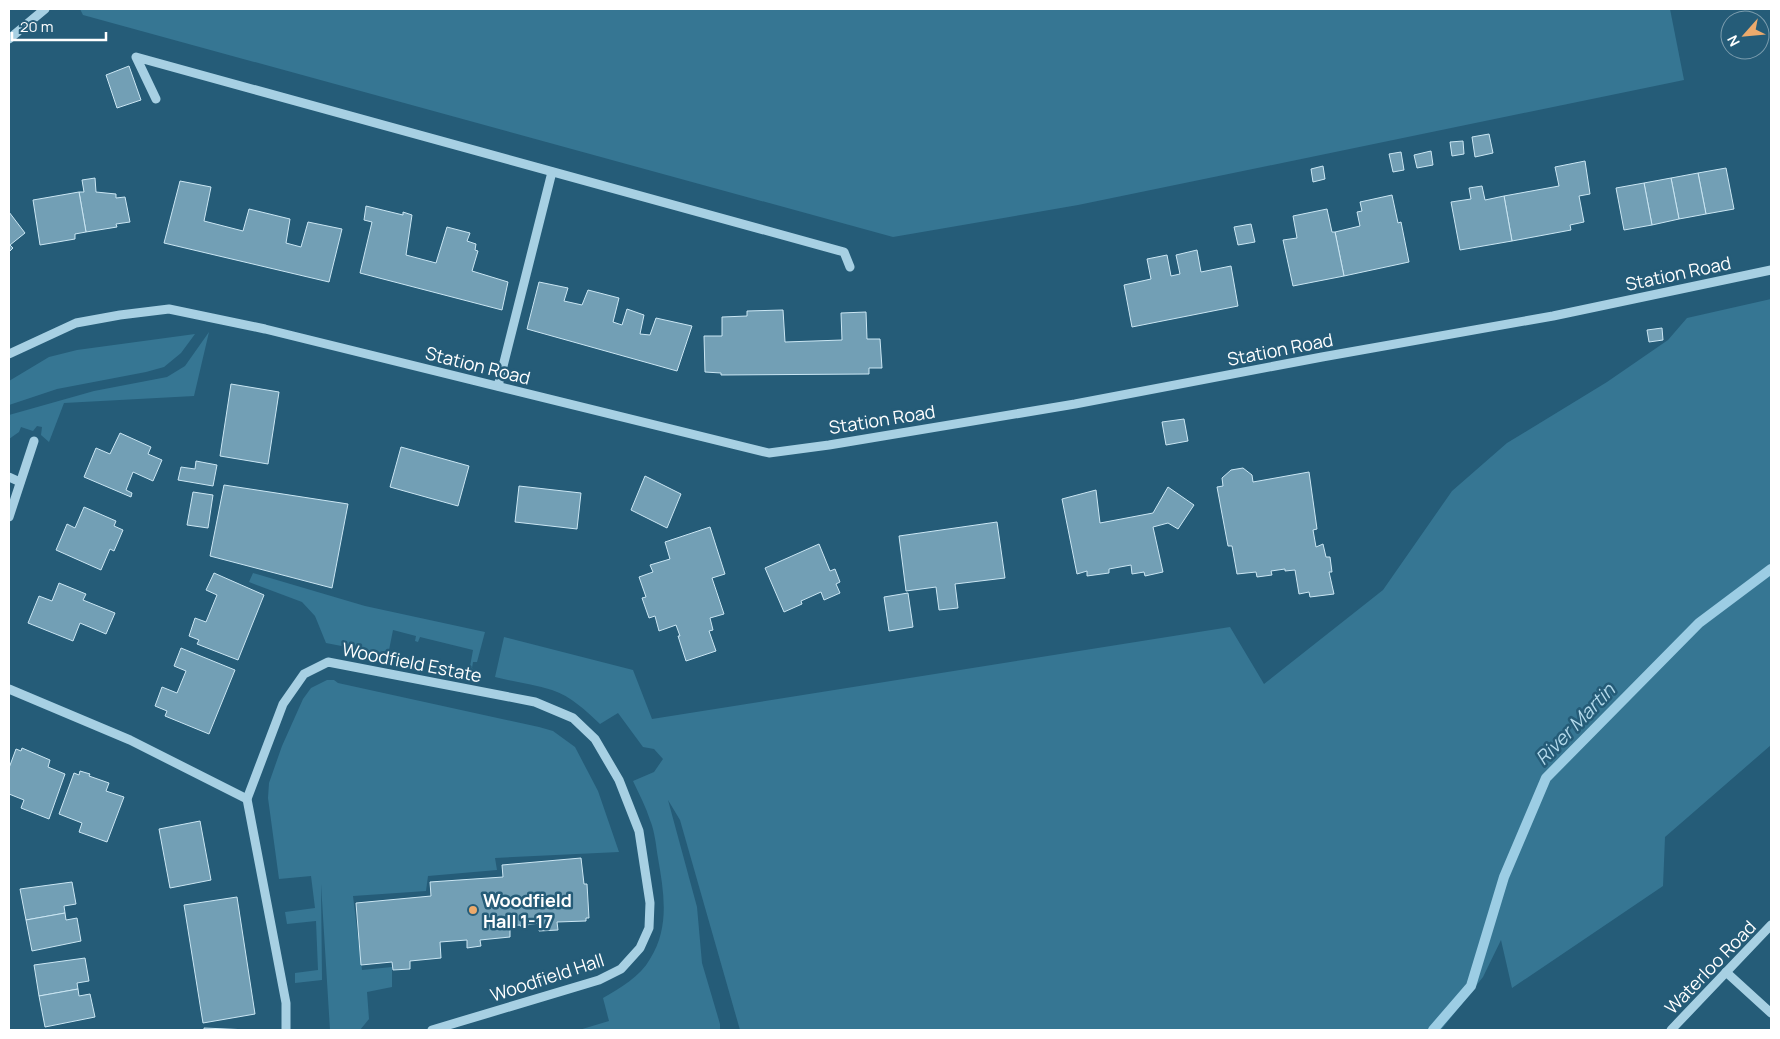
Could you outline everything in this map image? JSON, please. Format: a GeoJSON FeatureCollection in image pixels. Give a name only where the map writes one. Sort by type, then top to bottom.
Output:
{"type":"FeatureCollection","features":[{"type":"Feature","properties":{"kind":"street"},"geometry":{"type":"LineString","coordinates":[[9,39],[45,9]]}},
{"type":"Feature","properties":{"kind":"street"},"geometry":{"type":"LineString","coordinates":[[156,99],[136,57],[844,252],[850,267]]}},
{"type":"Feature","properties":{"kind":"street"},"geometry":{"type":"LineString","coordinates":[[498,386],[552,172]]}},
{"type":"Feature","properties":{"kind":"street","name":"Station Road"},"geometry":{"type":"LineString","coordinates":[[9,354],[76,323],[169,309],[265,329],[769,453],[829,445],[1075,404],[1322,357],[1553,316],[1771,270]]}},
{"type":"Feature","properties":{"kind":"street"},"geometry":{"type":"LineString","coordinates":[[9,517],[34,441]]}},
{"type":"Feature","properties":{"kind":"street"},"geometry":{"type":"LineString","coordinates":[[9,477],[20,482]]}},
{"type":"Feature","properties":{"kind":"street","name":"Woodfield Estate"},"geometry":{"type":"LineString","coordinates":[[247,799],[283,704],[304,674],[328,662],[535,702],[573,718],[595,739],[618,780]]}},
{"type":"Feature","properties":{"kind":"street"},"geometry":{"type":"LineString","coordinates":[[9,689],[130,740],[247,799],[286,1003],[286,1030]]}},
{"type":"Feature","properties":{"kind":"street","name":"Woodfield Hall"},"geometry":{"type":"LineString","coordinates":[[432,1030],[599,980],[621,969],[640,948],[649,928],[650,903],[639,831],[618,780]]}},
{"type":"Feature","properties":{"kind":"street","name":"Waterloo Road"},"geometry":{"type":"LineString","coordinates":[[1671,1030],[1771,925]]}},
{"type":"Feature","properties":{"kind":"street"},"geometry":{"type":"LineString","coordinates":[[1726,972],[1771,1013]]}},
{"type":"Feature","properties":{"kind":"shaded area"},"geometry":{"type":"Polygon","coordinates":[[[80,9],[1670,9],[1684,80],[1078,205],[893,237],[83,15],[80,9]]]}},
{"type":"Feature","properties":{"kind":"shaded area"},"geometry":{"type":"Polygon","coordinates":[[[1771,299],[1771,745],[1665,837],[1663,886],[1512,988],[1501,940],[1483,977],[1441,1030],[740,1030],[680,820],[668,800],[697,907],[702,963],[720,1024],[720,1030],[579,1030],[609,1021],[603,998],[641,971],[650,959],[661,935],[664,910],[655,839],[648,815],[633,781],[654,772],[663,759],[654,749],[643,747],[618,713],[600,724],[566,696],[538,686],[495,677],[504,637],[633,670],[652,719],[1230,627],[1264,684],[1383,590],[1452,491],[1507,443],[1607,382],[1668,340],[1687,318],[1771,299]]]}},
{"type":"Feature","properties":{"kind":"shaded area"},"geometry":{"type":"Polygon","coordinates":[[[209,332],[194,396],[64,403],[49,442],[41,435],[42,427],[37,426],[33,431],[21,427],[19,432],[9,439],[9,415],[94,391],[167,377],[185,366],[209,332]]]}},
{"type":"Feature","properties":{"kind":"shaded area"},"geometry":{"type":"Polygon","coordinates":[[[195,334],[181,353],[164,367],[57,389],[9,405],[9,381],[49,357],[77,350],[195,334]]]}},
{"type":"Feature","properties":{"kind":"shaded area"},"geometry":{"type":"Polygon","coordinates":[[[253,573],[365,606],[485,632],[477,662],[473,662],[472,668],[475,670],[474,673],[469,672],[473,650],[420,637],[418,642],[415,641],[416,636],[393,630],[388,655],[326,643],[315,616],[302,602],[249,582],[253,573]]]}},
{"type":"Feature","properties":{"kind":"shaded area"},"geometry":{"type":"Polygon","coordinates":[[[327,680],[334,680],[338,683],[553,731],[575,747],[598,791],[619,852],[495,858],[497,870],[428,876],[426,891],[353,896],[362,970],[392,967],[392,987],[367,992],[369,1019],[360,1030],[330,1030],[321,884],[322,980],[295,983],[295,973],[318,970],[316,921],[287,924],[285,912],[315,908],[311,876],[279,879],[268,798],[269,783],[282,746],[303,699],[311,688],[327,680]]]}},
{"type":"Feature","properties":{"kind":"building"},"geometry":{"type":"Polygon","coordinates":[[[129,66],[141,100],[117,108],[106,75],[129,66]]]}},
{"type":"Feature","properties":{"kind":"building"},"geometry":{"type":"Polygon","coordinates":[[[1489,134],[1493,153],[1475,157],[1472,137],[1489,134]]]}},
{"type":"Feature","properties":{"kind":"building"},"geometry":{"type":"Polygon","coordinates":[[[1463,141],[1464,154],[1452,156],[1450,142],[1463,141]]]}},
{"type":"Feature","properties":{"kind":"building"},"geometry":{"type":"Polygon","coordinates":[[[1431,151],[1433,165],[1417,168],[1414,155],[1431,151]]]}},
{"type":"Feature","properties":{"kind":"building"},"geometry":{"type":"Polygon","coordinates":[[[1401,152],[1404,170],[1393,172],[1389,154],[1401,152]]]}},
{"type":"Feature","properties":{"kind":"building"},"geometry":{"type":"Polygon","coordinates":[[[1585,161],[1590,194],[1579,196],[1584,222],[1570,225],[1571,230],[1512,241],[1504,196],[1559,186],[1555,167],[1585,161]]]}},
{"type":"Feature","properties":{"kind":"building"},"geometry":{"type":"Polygon","coordinates":[[[1323,166],[1325,179],[1313,182],[1311,169],[1323,166]]]}},
{"type":"Feature","properties":{"kind":"building"},"geometry":{"type":"Polygon","coordinates":[[[1726,168],[1734,209],[1706,214],[1698,173],[1726,168]]]}},
{"type":"Feature","properties":{"kind":"building"},"geometry":{"type":"Polygon","coordinates":[[[1698,173],[1706,214],[1679,219],[1671,178],[1698,173]]]}},
{"type":"Feature","properties":{"kind":"building"},"geometry":{"type":"Polygon","coordinates":[[[95,178],[96,192],[116,194],[116,198],[125,197],[130,222],[116,224],[117,227],[86,232],[79,192],[84,192],[82,180],[95,178]]]}},
{"type":"Feature","properties":{"kind":"building"},"geometry":{"type":"Polygon","coordinates":[[[1671,178],[1679,219],[1652,225],[1644,183],[1671,178]]]}},
{"type":"Feature","properties":{"kind":"building"},"geometry":{"type":"Polygon","coordinates":[[[180,181],[211,187],[204,221],[243,231],[249,209],[290,219],[286,243],[301,247],[308,222],[342,229],[329,282],[164,243],[180,181]]]}},
{"type":"Feature","properties":{"kind":"building"},"geometry":{"type":"Polygon","coordinates":[[[1644,183],[1652,225],[1624,230],[1616,188],[1644,183]]]}},
{"type":"Feature","properties":{"kind":"building"},"geometry":{"type":"Polygon","coordinates":[[[1482,186],[1485,200],[1504,196],[1512,241],[1460,250],[1451,202],[1471,199],[1469,188],[1482,186]]]}},
{"type":"Feature","properties":{"kind":"building"},"geometry":{"type":"Polygon","coordinates":[[[79,192],[86,232],[75,234],[75,239],[40,245],[33,200],[79,192]]]}},
{"type":"Feature","properties":{"kind":"building"},"geometry":{"type":"Polygon","coordinates":[[[1392,195],[1398,223],[1401,222],[1409,262],[1344,276],[1335,232],[1360,226],[1357,212],[1362,211],[1360,202],[1392,195]]]}},
{"type":"Feature","properties":{"kind":"building"},"geometry":{"type":"Polygon","coordinates":[[[366,206],[403,215],[403,212],[412,215],[406,255],[436,263],[447,227],[470,233],[467,241],[476,244],[475,250],[478,251],[472,271],[508,282],[502,310],[360,273],[372,222],[364,220],[366,206]]]}},
{"type":"Feature","properties":{"kind":"building"},"geometry":{"type":"Polygon","coordinates":[[[1327,209],[1332,232],[1335,232],[1344,276],[1293,286],[1283,240],[1297,238],[1293,216],[1327,209]]]}},
{"type":"Feature","properties":{"kind":"building"},"geometry":{"type":"Polygon","coordinates":[[[9,212],[25,233],[10,245],[13,248],[9,252],[9,212]]]}},
{"type":"Feature","properties":{"kind":"building"},"geometry":{"type":"Polygon","coordinates":[[[1251,224],[1255,242],[1238,245],[1234,227],[1251,224]]]}},
{"type":"Feature","properties":{"kind":"building"},"geometry":{"type":"Polygon","coordinates":[[[1197,250],[1201,272],[1231,266],[1238,306],[1132,327],[1124,285],[1151,279],[1147,259],[1167,255],[1171,276],[1180,274],[1176,255],[1197,250]]]}},
{"type":"Feature","properties":{"kind":"building"},"geometry":{"type":"Polygon","coordinates":[[[539,282],[568,288],[564,301],[582,305],[588,290],[619,298],[613,322],[622,325],[627,309],[644,315],[640,334],[650,335],[656,318],[692,326],[677,371],[527,329],[539,282]]]}},
{"type":"Feature","properties":{"kind":"building"},"geometry":{"type":"Polygon","coordinates":[[[783,310],[785,342],[842,340],[841,313],[866,312],[867,339],[880,339],[882,368],[869,368],[869,374],[721,375],[721,373],[705,372],[704,336],[722,336],[722,317],[747,316],[747,311],[783,310]]]}},
{"type":"Feature","properties":{"kind":"building"},"geometry":{"type":"Polygon","coordinates":[[[1662,328],[1663,340],[1649,342],[1647,330],[1662,328]]]}},
{"type":"Feature","properties":{"kind":"building"},"geometry":{"type":"Polygon","coordinates":[[[231,384],[279,392],[268,464],[220,456],[231,384]]]}},
{"type":"Feature","properties":{"kind":"building"},"geometry":{"type":"Polygon","coordinates":[[[1184,419],[1188,441],[1166,445],[1162,422],[1184,419]]]}},
{"type":"Feature","properties":{"kind":"building"},"geometry":{"type":"Polygon","coordinates":[[[120,433],[151,447],[148,454],[162,460],[153,481],[133,472],[126,490],[132,493],[131,497],[84,477],[96,448],[110,454],[120,433]]]}},
{"type":"Feature","properties":{"kind":"building"},"geometry":{"type":"Polygon","coordinates":[[[401,447],[469,466],[458,506],[390,487],[401,447]]]}},
{"type":"Feature","properties":{"kind":"building"},"geometry":{"type":"Polygon","coordinates":[[[196,461],[217,465],[213,486],[178,480],[181,467],[195,469],[196,461]]]}},
{"type":"Feature","properties":{"kind":"building"},"geometry":{"type":"Polygon","coordinates":[[[1243,468],[1252,475],[1253,482],[1309,472],[1317,529],[1313,530],[1316,547],[1323,544],[1326,557],[1330,557],[1332,572],[1329,572],[1334,594],[1310,597],[1309,592],[1299,594],[1295,570],[1271,571],[1272,575],[1257,577],[1256,572],[1237,574],[1232,546],[1228,546],[1217,487],[1223,486],[1222,478],[1231,470],[1243,468]]]}},
{"type":"Feature","properties":{"kind":"building"},"geometry":{"type":"Polygon","coordinates":[[[645,476],[681,494],[667,528],[631,510],[645,476]]]}},
{"type":"Feature","properties":{"kind":"building"},"geometry":{"type":"Polygon","coordinates":[[[224,485],[348,504],[332,588],[210,556],[224,485]]]}},
{"type":"Feature","properties":{"kind":"building"},"geometry":{"type":"Polygon","coordinates":[[[519,486],[581,493],[577,529],[515,522],[519,486]]]}},
{"type":"Feature","properties":{"kind":"building"},"geometry":{"type":"Polygon","coordinates":[[[1168,487],[1194,505],[1178,529],[1168,523],[1153,527],[1163,572],[1145,576],[1144,572],[1132,574],[1131,565],[1109,569],[1109,573],[1087,576],[1087,571],[1077,574],[1062,499],[1096,490],[1100,523],[1153,513],[1168,487]]]}},
{"type":"Feature","properties":{"kind":"building"},"geometry":{"type":"Polygon","coordinates":[[[193,492],[213,495],[208,528],[187,525],[193,492]]]}},
{"type":"Feature","properties":{"kind":"building"},"geometry":{"type":"Polygon","coordinates":[[[84,507],[116,521],[114,526],[123,530],[114,551],[110,549],[101,570],[56,550],[67,524],[75,528],[84,507]]]}},
{"type":"Feature","properties":{"kind":"building"},"geometry":{"type":"Polygon","coordinates":[[[997,522],[1005,578],[955,584],[958,608],[939,610],[936,587],[906,591],[899,536],[997,522]]]}},
{"type":"Feature","properties":{"kind":"building"},"geometry":{"type":"Polygon","coordinates":[[[710,527],[725,574],[712,578],[724,614],[710,618],[713,630],[709,631],[716,651],[686,661],[676,625],[659,631],[655,616],[649,618],[642,598],[646,597],[639,577],[653,572],[650,565],[670,559],[665,542],[710,527]]]}},
{"type":"Feature","properties":{"kind":"building"},"geometry":{"type":"Polygon","coordinates":[[[819,544],[830,571],[835,569],[840,582],[836,584],[840,593],[824,600],[821,592],[801,601],[802,604],[784,612],[765,568],[819,544]]]}},
{"type":"Feature","properties":{"kind":"building"},"geometry":{"type":"Polygon","coordinates":[[[214,573],[264,595],[238,660],[197,644],[199,640],[189,636],[195,618],[206,622],[217,595],[206,590],[214,573]]]}},
{"type":"Feature","properties":{"kind":"building"},"geometry":{"type":"Polygon","coordinates":[[[59,583],[86,594],[83,600],[115,613],[106,634],[80,623],[73,641],[28,623],[39,596],[52,601],[59,583]]]}},
{"type":"Feature","properties":{"kind":"building"},"geometry":{"type":"Polygon","coordinates":[[[908,593],[913,627],[889,631],[884,597],[908,593]]]}},
{"type":"Feature","properties":{"kind":"building"},"geometry":{"type":"Polygon","coordinates":[[[181,648],[235,670],[209,734],[165,716],[167,711],[155,706],[162,687],[177,693],[186,671],[174,666],[181,648]]]}},
{"type":"Feature","properties":{"kind":"building"},"geometry":{"type":"Polygon","coordinates":[[[22,748],[50,760],[48,767],[65,774],[49,819],[21,808],[24,800],[9,794],[9,768],[16,749],[21,751],[22,748]]]}},
{"type":"Feature","properties":{"kind":"building"},"geometry":{"type":"Polygon","coordinates":[[[80,771],[109,783],[106,791],[124,797],[107,842],[79,832],[82,823],[59,814],[74,773],[79,775],[80,771]]]}},
{"type":"Feature","properties":{"kind":"building"},"geometry":{"type":"Polygon","coordinates":[[[200,821],[211,880],[170,888],[159,829],[200,821]]]}},
{"type":"Feature","properties":{"kind":"building","name":"Woodfield Hall 1-17"},"geometry":{"type":"Polygon","coordinates":[[[581,858],[584,884],[587,884],[589,918],[586,918],[586,921],[557,922],[558,930],[539,931],[539,923],[510,926],[510,937],[480,940],[481,946],[467,948],[467,940],[440,942],[441,958],[410,961],[410,969],[393,970],[392,962],[361,965],[356,903],[431,896],[430,882],[503,877],[502,865],[581,858]]]}},
{"type":"Feature","properties":{"kind":"building"},"geometry":{"type":"Polygon","coordinates":[[[72,882],[76,904],[64,906],[65,913],[26,920],[20,889],[72,882]]]}},
{"type":"Feature","properties":{"kind":"building"},"geometry":{"type":"Polygon","coordinates":[[[237,897],[255,1014],[203,1023],[184,905],[237,897]]]}},
{"type":"Feature","properties":{"kind":"building"},"geometry":{"type":"Polygon","coordinates":[[[65,913],[66,920],[77,918],[81,941],[32,951],[26,920],[65,913]]]}},
{"type":"Feature","properties":{"kind":"building"},"geometry":{"type":"Polygon","coordinates":[[[85,958],[89,981],[77,983],[78,989],[39,996],[34,965],[85,958]]]}},
{"type":"Feature","properties":{"kind":"building"},"geometry":{"type":"Polygon","coordinates":[[[78,989],[79,996],[90,994],[95,1017],[45,1027],[39,996],[78,989]]]}},
{"type":"Feature","properties":{"kind":"building"},"geometry":{"type":"Polygon","coordinates":[[[204,1028],[249,1030],[204,1030],[204,1028]]]}},
{"type":"Feature","properties":{"kind":"waterway","name":"River Martin"},"geometry":{"type":"LineString","coordinates":[[1433,1030],[1471,986],[1504,877],[1546,778],[1699,623],[1771,569]]}},
{"type":"Feature","properties":{"kind":"place","name":"Woodfield Hall 1-17"},"geometry":{"type":"Point","coordinates":[473,910]}}]}
